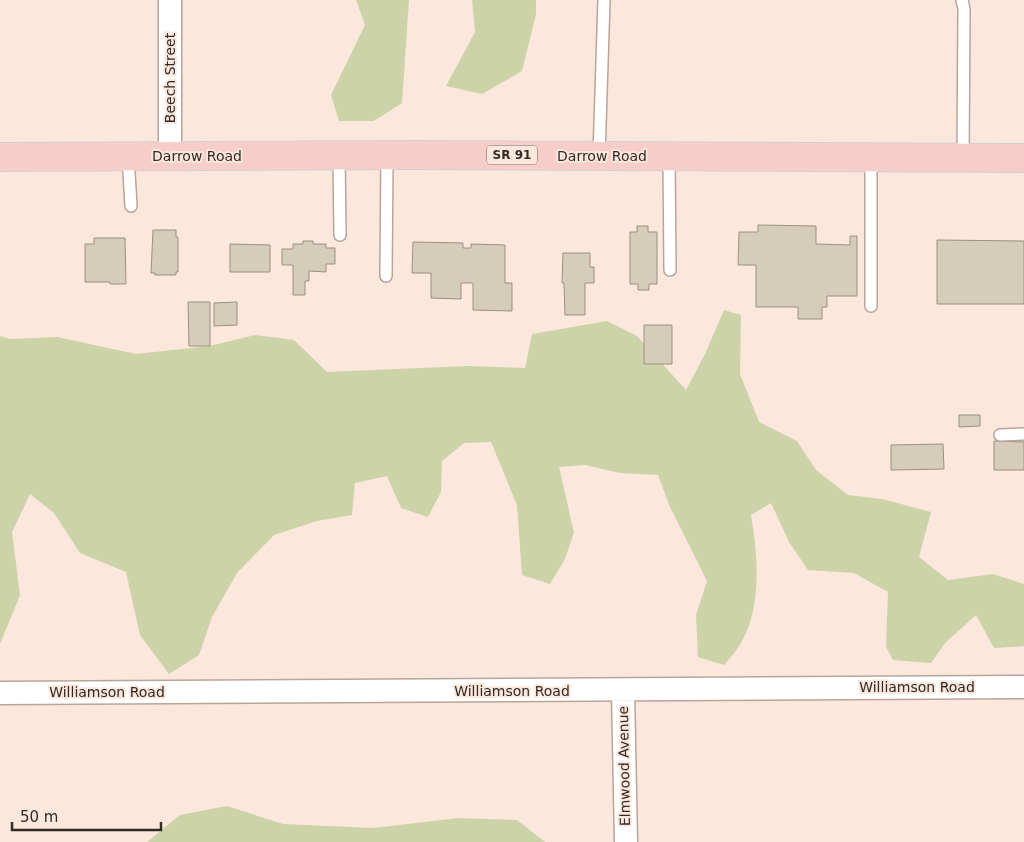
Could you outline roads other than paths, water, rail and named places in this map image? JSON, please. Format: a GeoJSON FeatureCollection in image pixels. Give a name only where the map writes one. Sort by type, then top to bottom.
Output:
{"type":"FeatureCollection","features":[{"type":"Feature","properties":{"kind":"main road","name":"Darrow Road"},"geometry":{"type":"LineString","coordinates":[[0,157],[387,155],[1024,158]]}},
{"type":"Feature","properties":{"kind":"street","name":"Beech Street"},"geometry":{"type":"LineString","coordinates":[[170,0],[170,156]]}},
{"type":"Feature","properties":{"kind":"street","name":"Williamson Road"},"geometry":{"type":"LineString","coordinates":[[0,693],[1024,687]]}},
{"type":"Feature","properties":{"kind":"street","name":"Elmwood Avenue"},"geometry":{"type":"LineString","coordinates":[[623,690],[626,842]]}},
{"type":"Feature","properties":{"kind":"lane"},"geometry":{"type":"LineString","coordinates":[[600,156],[604,0]]}},
{"type":"Feature","properties":{"kind":"lane"},"geometry":{"type":"LineString","coordinates":[[962,0],[964,10],[963,158]]}},
{"type":"Feature","properties":{"kind":"lane"},"geometry":{"type":"LineString","coordinates":[[339,155],[340,235]]}},
{"type":"Feature","properties":{"kind":"lane"},"geometry":{"type":"LineString","coordinates":[[386,276],[387,155]]}},
{"type":"Feature","properties":{"kind":"lane"},"geometry":{"type":"LineString","coordinates":[[128,156],[132,206]]}},
{"type":"Feature","properties":{"kind":"lane"},"geometry":{"type":"LineString","coordinates":[[669,156],[670,270]]}},
{"type":"Feature","properties":{"kind":"lane"},"geometry":{"type":"LineString","coordinates":[[871,157],[871,306]]}},
{"type":"Feature","properties":{"kind":"lane"},"geometry":{"type":"LineString","coordinates":[[1000,434],[1024,434]]}}]}
